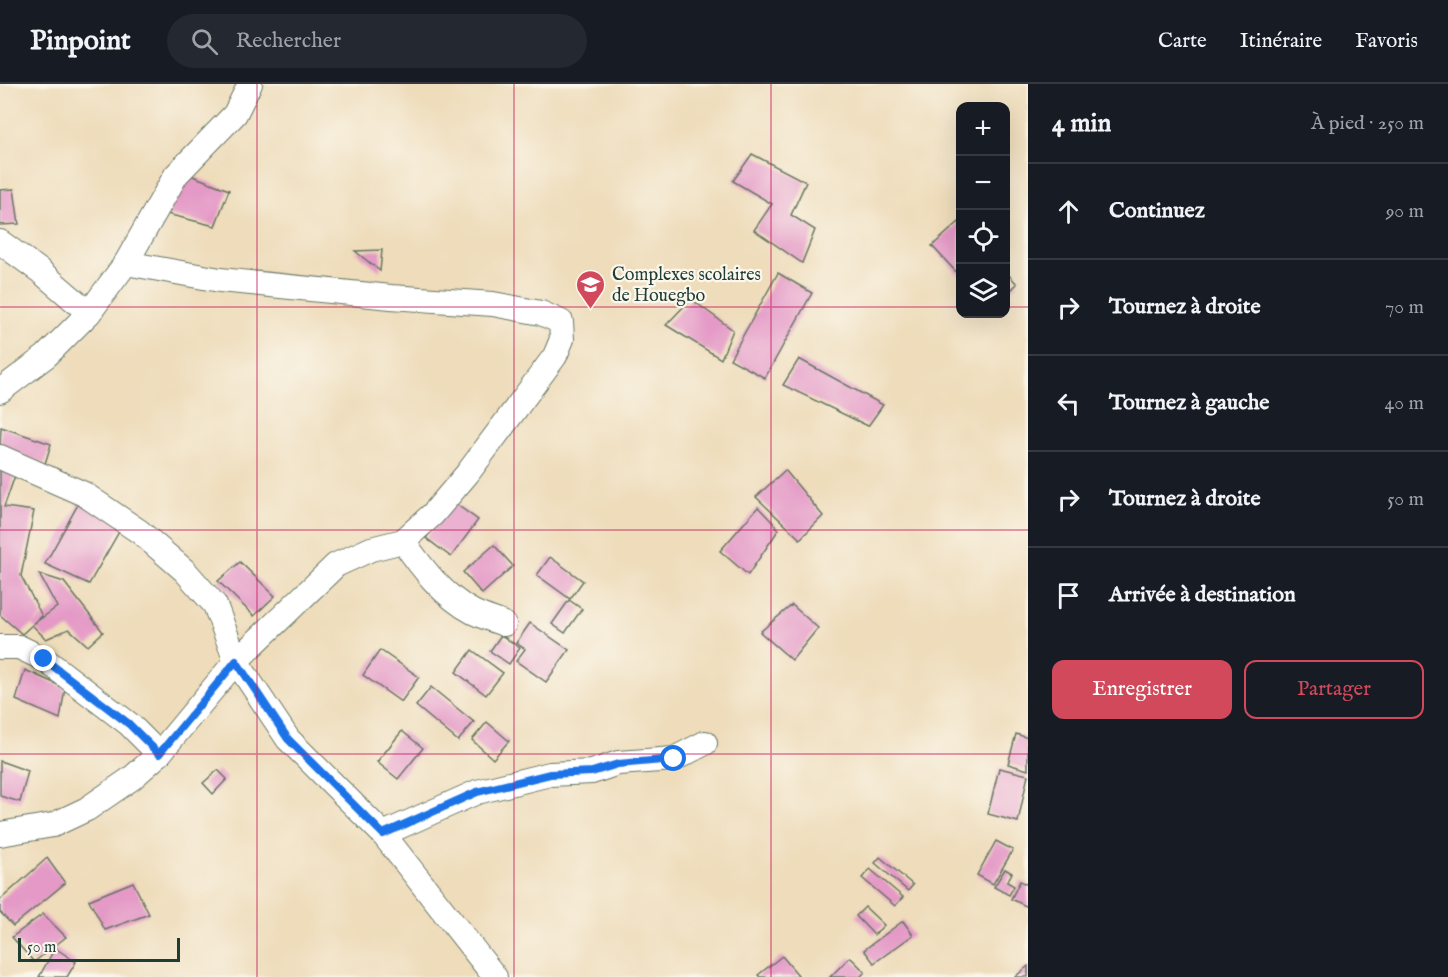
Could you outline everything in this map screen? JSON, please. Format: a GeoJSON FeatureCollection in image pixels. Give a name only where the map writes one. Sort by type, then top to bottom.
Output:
{"type":"FeatureCollection","features":[{"type":"Feature","properties":{"kind":"street"},"geometry":{"type":"LineString","coordinates":[[0,391],[46,356],[89,313],[126,263],[176,175],[235,114],[250,84]]}},
{"type":"Feature","properties":{"kind":"street"},"geometry":{"type":"LineString","coordinates":[[0,242],[40,271],[89,313]]}},
{"type":"Feature","properties":{"kind":"street"},"geometry":{"type":"LineString","coordinates":[[0,834],[53,825],[87,809],[132,778],[159,754],[236,661],[336,565],[371,549],[403,541],[433,514],[467,474],[555,356],[562,339],[561,322],[541,313],[492,304],[390,297],[220,280],[126,263]]}},
{"type":"Feature","properties":{"kind":"street"},"geometry":{"type":"LineString","coordinates":[[0,457],[84,494],[140,532],[185,571],[214,605],[236,661],[288,739],[383,834],[495,977]]}},
{"type":"Feature","properties":{"kind":"street"},"geometry":{"type":"LineString","coordinates":[[403,541],[420,566],[448,595],[472,611],[504,624]]}},
{"type":"Feature","properties":{"kind":"street"},"geometry":{"type":"LineString","coordinates":[[0,647],[19,647],[44,659],[129,724],[159,754]]}},
{"type":"Feature","properties":{"kind":"street"},"geometry":{"type":"LineString","coordinates":[[383,834],[477,792],[550,774],[592,772],[618,764],[674,759],[705,743]]}},
{"type":"Feature","properties":{"kind":"building"},"geometry":{"type":"Polygon","coordinates":[[[752,154],[806,182],[791,215],[815,230],[802,263],[754,230],[772,204],[733,181],[752,154]]]}},
{"type":"Feature","properties":{"kind":"building"},"geometry":{"type":"Polygon","coordinates":[[[185,173],[229,190],[215,226],[167,214],[185,173]]]}},
{"type":"Feature","properties":{"kind":"building"},"geometry":{"type":"Polygon","coordinates":[[[14,189],[19,224],[0,225],[0,190],[14,189]]]}},
{"type":"Feature","properties":{"kind":"building"},"geometry":{"type":"Polygon","coordinates":[[[956,225],[956,272],[932,246],[956,225]]]}},
{"type":"Feature","properties":{"kind":"building"},"geometry":{"type":"Polygon","coordinates":[[[382,250],[380,271],[355,251],[382,250]]]}},
{"type":"Feature","properties":{"kind":"building"},"geometry":{"type":"Polygon","coordinates":[[[778,273],[812,293],[765,378],[730,359],[778,273]]]}},
{"type":"Feature","properties":{"kind":"building"},"geometry":{"type":"Polygon","coordinates":[[[1010,276],[1017,284],[1010,291],[1010,276]]]}},
{"type":"Feature","properties":{"kind":"building"},"geometry":{"type":"Polygon","coordinates":[[[691,299],[733,330],[721,359],[666,325],[691,299]]]}},
{"type":"Feature","properties":{"kind":"building"},"geometry":{"type":"Polygon","coordinates":[[[799,359],[883,405],[868,426],[783,385],[799,359]]]}},
{"type":"Feature","properties":{"kind":"building"},"geometry":{"type":"Polygon","coordinates":[[[1,427],[51,444],[45,464],[0,448],[1,427]]]}},
{"type":"Feature","properties":{"kind":"building"},"geometry":{"type":"Polygon","coordinates":[[[0,465],[17,470],[4,507],[34,511],[21,576],[42,616],[22,634],[0,615],[0,465]]]}},
{"type":"Feature","properties":{"kind":"building"},"geometry":{"type":"Polygon","coordinates":[[[785,470],[823,516],[800,539],[756,497],[785,470]]]}},
{"type":"Feature","properties":{"kind":"building"},"geometry":{"type":"Polygon","coordinates":[[[81,499],[124,523],[89,584],[45,564],[81,499]]]}},
{"type":"Feature","properties":{"kind":"building"},"geometry":{"type":"Polygon","coordinates":[[[453,502],[478,520],[451,557],[426,538],[453,502]]]}},
{"type":"Feature","properties":{"kind":"building"},"geometry":{"type":"Polygon","coordinates":[[[758,507],[779,529],[748,575],[720,551],[758,507]]]}},
{"type":"Feature","properties":{"kind":"building"},"geometry":{"type":"Polygon","coordinates":[[[494,545],[513,566],[482,594],[463,572],[494,545]]]}},
{"type":"Feature","properties":{"kind":"building"},"geometry":{"type":"Polygon","coordinates":[[[550,557],[583,581],[570,599],[537,575],[550,557]]]}},
{"type":"Feature","properties":{"kind":"building"},"geometry":{"type":"Polygon","coordinates":[[[240,562],[275,596],[254,616],[218,581],[240,562]]]}},
{"type":"Feature","properties":{"kind":"building"},"geometry":{"type":"Polygon","coordinates":[[[39,574],[64,582],[103,632],[88,646],[69,629],[46,639],[32,625],[57,607],[39,574]]]}},
{"type":"Feature","properties":{"kind":"building"},"geometry":{"type":"Polygon","coordinates":[[[569,600],[582,609],[565,633],[552,624],[569,600]]]}},
{"type":"Feature","properties":{"kind":"building"},"geometry":{"type":"Polygon","coordinates":[[[792,605],[818,628],[792,660],[760,632],[792,605]]]}},
{"type":"Feature","properties":{"kind":"building"},"geometry":{"type":"Polygon","coordinates":[[[530,623],[569,650],[546,682],[516,661],[525,649],[516,643],[530,623]]]}},
{"type":"Feature","properties":{"kind":"building"},"geometry":{"type":"Polygon","coordinates":[[[501,635],[520,648],[509,664],[490,651],[501,635]]]}},
{"type":"Feature","properties":{"kind":"building"},"geometry":{"type":"Polygon","coordinates":[[[380,650],[419,677],[401,702],[363,675],[380,650]]]}},
{"type":"Feature","properties":{"kind":"building"},"geometry":{"type":"Polygon","coordinates":[[[472,650],[503,673],[486,695],[456,672],[472,650]]]}},
{"type":"Feature","properties":{"kind":"building"},"geometry":{"type":"Polygon","coordinates":[[[25,670],[65,688],[60,719],[16,700],[25,670]]]}},
{"type":"Feature","properties":{"kind":"building"},"geometry":{"type":"Polygon","coordinates":[[[431,687],[474,722],[458,741],[416,706],[431,687]]]}},
{"type":"Feature","properties":{"kind":"building"},"geometry":{"type":"Polygon","coordinates":[[[487,722],[509,741],[493,759],[472,740],[487,722]]]}},
{"type":"Feature","properties":{"kind":"building"},"geometry":{"type":"Polygon","coordinates":[[[402,731],[423,748],[398,779],[377,762],[402,731]]]}},
{"type":"Feature","properties":{"kind":"building"},"geometry":{"type":"Polygon","coordinates":[[[1016,734],[1028,738],[1028,770],[1008,764],[1016,734]]]}},
{"type":"Feature","properties":{"kind":"building"},"geometry":{"type":"Polygon","coordinates":[[[0,761],[28,771],[20,802],[0,796],[0,761]]]}},
{"type":"Feature","properties":{"kind":"building"},"geometry":{"type":"Polygon","coordinates":[[[999,768],[1028,775],[1018,822],[988,814],[999,768]]]}},
{"type":"Feature","properties":{"kind":"building"},"geometry":{"type":"Polygon","coordinates":[[[218,770],[227,779],[213,794],[203,783],[218,770]]]}},
{"type":"Feature","properties":{"kind":"building"},"geometry":{"type":"Polygon","coordinates":[[[996,841],[1013,850],[993,884],[977,875],[996,841]]]}},
{"type":"Feature","properties":{"kind":"building"},"geometry":{"type":"Polygon","coordinates":[[[880,857],[913,885],[908,891],[875,863],[880,857]]]}},
{"type":"Feature","properties":{"kind":"building"},"geometry":{"type":"Polygon","coordinates":[[[47,858],[65,883],[13,926],[0,912],[0,900],[47,858]]]}},
{"type":"Feature","properties":{"kind":"building"},"geometry":{"type":"Polygon","coordinates":[[[870,869],[903,897],[895,906],[862,878],[870,869]]]}},
{"type":"Feature","properties":{"kind":"building"},"geometry":{"type":"Polygon","coordinates":[[[1005,869],[1012,873],[1007,882],[1014,886],[1009,895],[994,887],[1005,869]]]}},
{"type":"Feature","properties":{"kind":"building"},"geometry":{"type":"Polygon","coordinates":[[[1020,881],[1028,885],[1028,907],[1011,899],[1020,881]]]}},
{"type":"Feature","properties":{"kind":"building"},"geometry":{"type":"Polygon","coordinates":[[[133,882],[149,914],[105,930],[89,900],[133,882]]]}},
{"type":"Feature","properties":{"kind":"building"},"geometry":{"type":"Polygon","coordinates":[[[865,907],[884,925],[874,935],[856,916],[865,907]]]}},
{"type":"Feature","properties":{"kind":"building"},"geometry":{"type":"Polygon","coordinates":[[[43,914],[66,937],[34,962],[12,937],[43,914]]]}},
{"type":"Feature","properties":{"kind":"building"},"geometry":{"type":"Polygon","coordinates":[[[903,921],[913,935],[874,963],[864,950],[903,921]]]}},
{"type":"Feature","properties":{"kind":"building"},"geometry":{"type":"Polygon","coordinates":[[[55,948],[76,962],[67,977],[39,977],[55,948]]]}},
{"type":"Feature","properties":{"kind":"building"},"geometry":{"type":"Polygon","coordinates":[[[782,956],[798,975],[796,977],[760,977],[758,975],[782,956]]]}},
{"type":"Feature","properties":{"kind":"building"},"geometry":{"type":"Polygon","coordinates":[[[850,957],[865,972],[860,977],[830,977],[850,957]]]}},
{"type":"Feature","properties":{"kind":"building"},"geometry":{"type":"Polygon","coordinates":[[[1028,966],[1028,977],[1015,977],[1028,966]]]}},
{"type":"Feature","properties":{"kind":"place","name":"Complexes scolaires de Houegbo"},"geometry":{"type":"Point","coordinates":[591,310]}},
{"type":"Feature","properties":{"kind":"route"},"geometry":{"type":"LineString","coordinates":[[44,659],[129,724],[159,754],[236,661],[288,739],[383,834],[477,792],[550,774],[592,772],[618,764],[674,759]]}}]}
